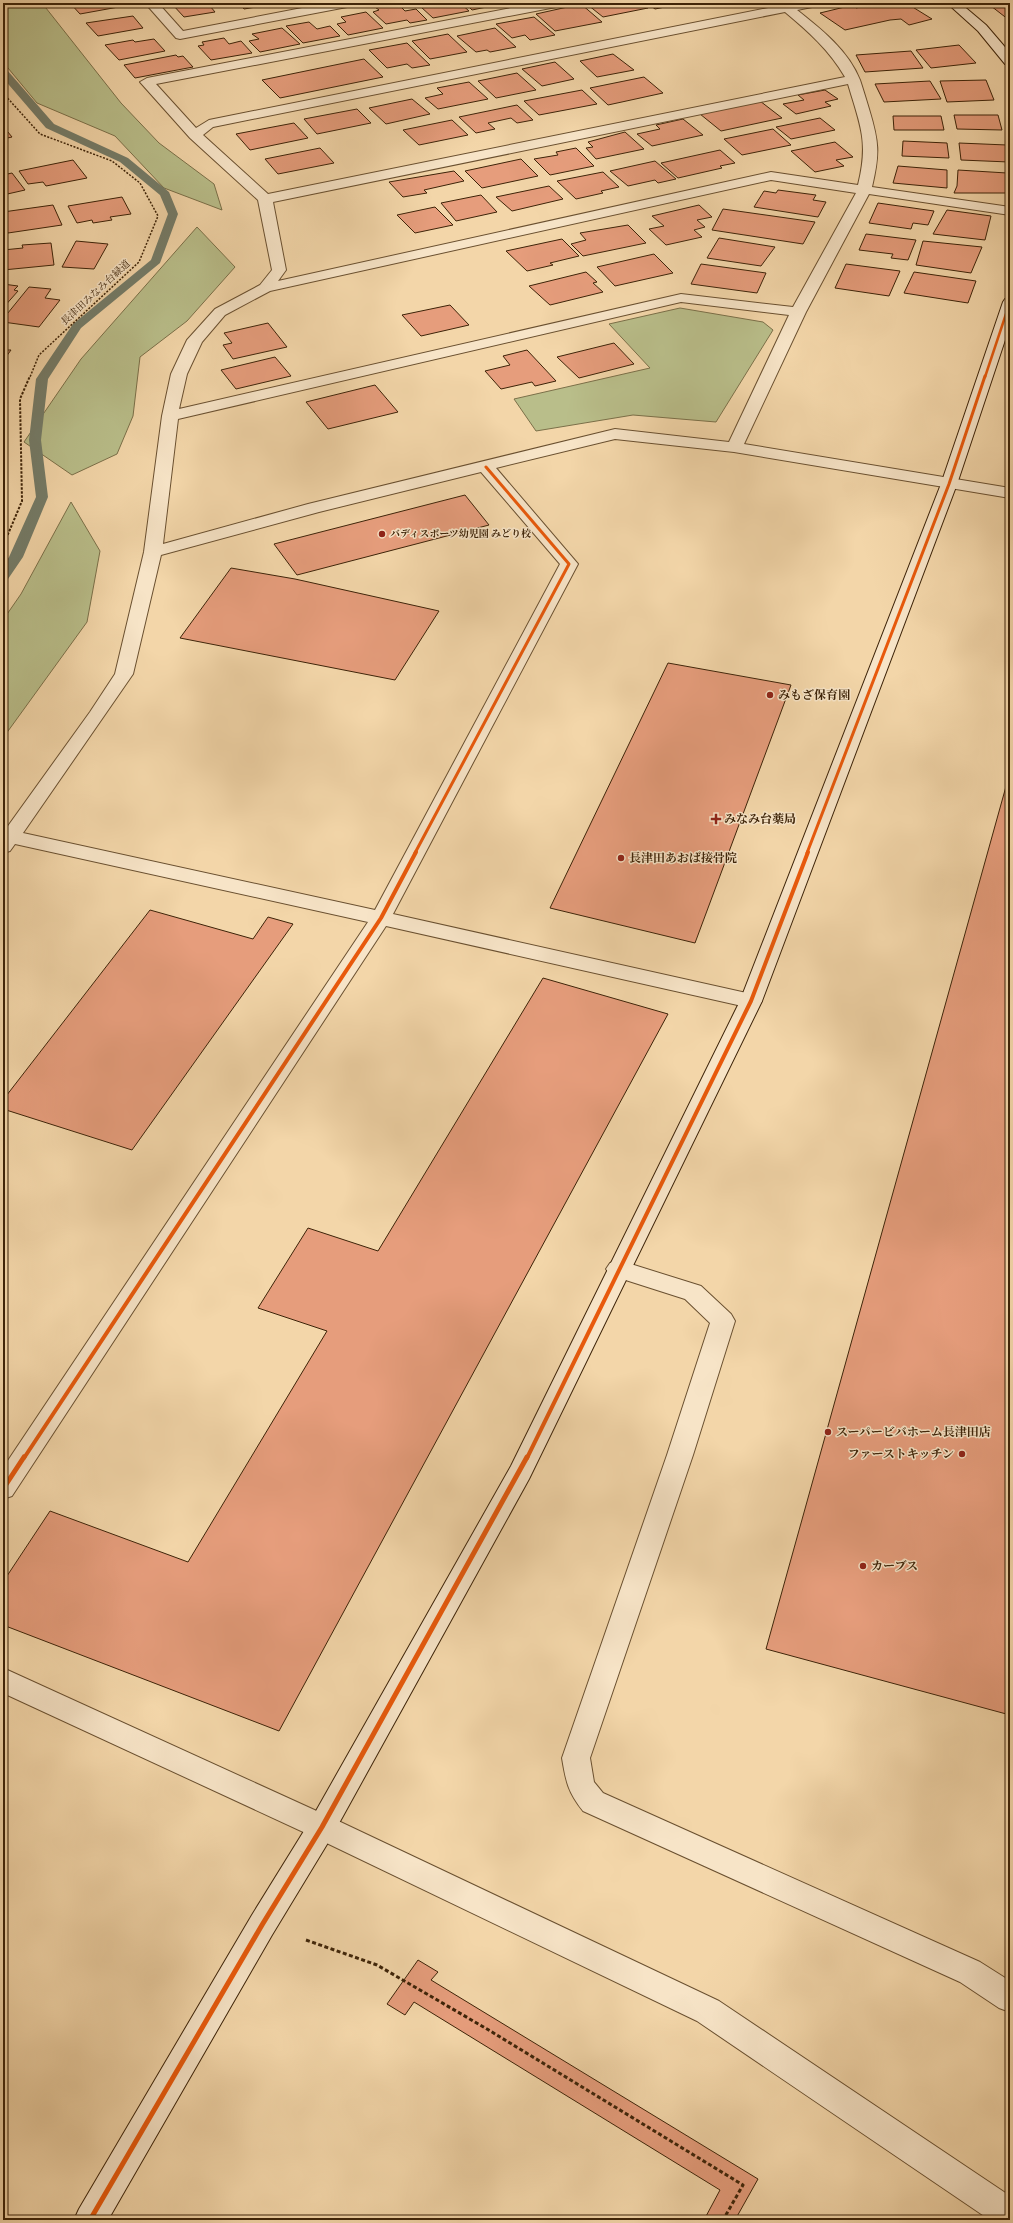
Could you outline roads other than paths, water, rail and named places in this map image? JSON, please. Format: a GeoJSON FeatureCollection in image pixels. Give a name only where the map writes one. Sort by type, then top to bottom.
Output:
{"type":"FeatureCollection","features":[{"type":"Feature","properties":{"kind":"street"},"geometry":{"type":"LineString","coordinates":[[151,3],[180,35],[347,3]]}},
{"type":"Feature","properties":{"kind":"street"},"geometry":{"type":"LineString","coordinates":[[265,288],[278,270],[265,198],[195,135],[147,82],[556,3]]}},
{"type":"Feature","properties":{"kind":"street"},"geometry":{"type":"LineString","coordinates":[[195,135],[209,124],[784,6],[813,3]]}},
{"type":"Feature","properties":{"kind":"street"},"geometry":{"type":"LineString","coordinates":[[953,3],[982,28],[1010,61]]}},
{"type":"Feature","properties":{"kind":"street"},"geometry":{"type":"LineString","coordinates":[[734,446],[798,312],[864,190],[872,162],[872,139],[853,79],[840,57],[820,34],[784,6]]}},
{"type":"Feature","properties":{"kind":"street"},"geometry":{"type":"LineString","coordinates":[[265,198],[853,79]]}},
{"type":"Feature","properties":{"kind":"street"},"geometry":{"type":"LineString","coordinates":[[751,1001],[381,918],[7,842],[98,714],[124,674],[153,552],[170,416],[179,374],[195,340],[220,312],[265,288],[771,176],[1010,211]]}},
{"type":"Feature","properties":{"kind":"street"},"geometry":{"type":"LineString","coordinates":[[170,416],[681,298],[798,312]]}},
{"type":"Feature","properties":{"kind":"street"},"geometry":{"type":"LineString","coordinates":[[90,2220],[262,1925],[322,1827],[520,1472],[618,1269],[751,1001],[949,484],[1010,302]]}},
{"type":"Feature","properties":{"kind":"street"},"geometry":{"type":"LineString","coordinates":[[153,552],[314,508],[486,467],[615,434],[734,446],[949,484],[1010,493]]}},
{"type":"Feature","properties":{"kind":"street"},"geometry":{"type":"LineString","coordinates":[[3,1489],[381,918],[569,564],[486,467]]}},
{"type":"Feature","properties":{"kind":"street"},"geometry":{"type":"LineString","coordinates":[[618,1269],[693,1292],[723,1321],[685,1441],[576,1758],[580,1787],[593,1802],[970,1972],[1010,1998]]}},
{"type":"Feature","properties":{"kind":"street"},"geometry":{"type":"LineString","coordinates":[[3,1680],[322,1827],[708,2011],[1010,2215]]}},
{"type":"Feature","properties":{"kind":"waterway"},"geometry":{"type":"LineString","coordinates":[[3,72],[50,126],[124,160],[165,194],[173,214],[156,261],[77,326],[42,379],[35,440],[42,497],[16,557],[3,576]]}},
{"type":"Feature","properties":{"kind":"place","name":"バディスポーツ幼児園 みどり校"},"geometry":{"type":"Point","coordinates":[382,534]}},
{"type":"Feature","properties":{"kind":"place","name":"みもざ保育園"},"geometry":{"type":"Point","coordinates":[770,695]}},
{"type":"Feature","properties":{"kind":"place","name":"みなみ台薬局"},"geometry":{"type":"Point","coordinates":[716,819]}},
{"type":"Feature","properties":{"kind":"place","name":"長津田あおば接骨院"},"geometry":{"type":"Point","coordinates":[621,858]}},
{"type":"Feature","properties":{"kind":"place","name":"スーパービバホーム長津田店"},"geometry":{"type":"Point","coordinates":[828,1432]}},
{"type":"Feature","properties":{"kind":"place","name":"ファーストキッチン"},"geometry":{"type":"Point","coordinates":[962,1454]}},
{"type":"Feature","properties":{"kind":"place","name":"カーブス"},"geometry":{"type":"Point","coordinates":[863,1566]}}]}
